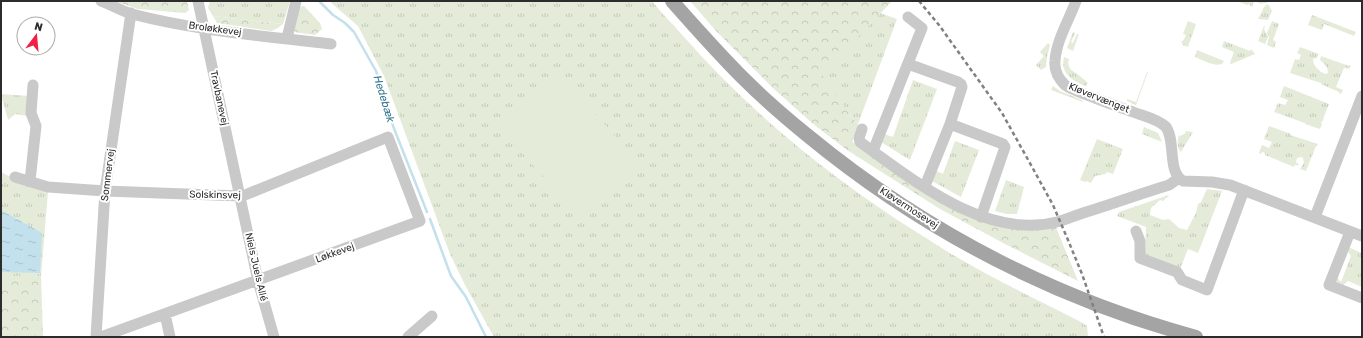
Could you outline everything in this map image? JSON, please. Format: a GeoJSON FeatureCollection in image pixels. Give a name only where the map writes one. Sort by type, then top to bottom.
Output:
{"type":"FeatureCollection","features":[{"type":"Feature","properties":{"kind":"main road","name":"Kløvermosevej"},"geometry":{"type":"LineString","coordinates":[[672,1],[703,38],[784,116],[851,170],[923,219],[975,248],[1057,288],[1135,319],[1196,337]]}},
{"type":"Feature","properties":{"kind":"street","name":"Broløkkevej"},"geometry":{"type":"LineString","coordinates":[[101,1],[131,13],[204,28],[332,44]]}},
{"type":"Feature","properties":{"kind":"street","name":"Travbanevej"},"geometry":{"type":"LineString","coordinates":[[198,1],[240,196]]}},
{"type":"Feature","properties":{"kind":"street"},"geometry":{"type":"LineString","coordinates":[[287,38],[296,1]]}},
{"type":"Feature","properties":{"kind":"street","name":"Kløvervænget"},"geometry":{"type":"LineString","coordinates":[[1076,1],[1055,56],[1055,69],[1058,75],[1066,86],[1076,91],[1155,120],[1166,128],[1175,171],[1179,178]]}},
{"type":"Feature","properties":{"kind":"street","name":"Sommervej"},"geometry":{"type":"LineString","coordinates":[[96,337],[104,191],[131,13]]}},
{"type":"Feature","properties":{"kind":"street"},"geometry":{"type":"LineString","coordinates":[[873,151],[922,28],[908,17]]}},
{"type":"Feature","properties":{"kind":"street"},"geometry":{"type":"LineString","coordinates":[[908,64],[958,82],[962,85],[950,124],[925,186]]}},
{"type":"Feature","properties":{"kind":"street"},"geometry":{"type":"LineString","coordinates":[[30,181],[36,126],[31,113],[33,85]]}},
{"type":"Feature","properties":{"kind":"street"},"geometry":{"type":"LineString","coordinates":[[1315,217],[1362,96]]}},
{"type":"Feature","properties":{"kind":"street"},"geometry":{"type":"LineString","coordinates":[[950,124],[1003,144],[1005,147],[981,217]]}},
{"type":"Feature","properties":{"kind":"street"},"geometry":{"type":"LineString","coordinates":[[862,129],[859,141],[873,151],[964,210],[999,222],[1017,224],[1057,222],[1169,185],[1179,178],[1187,182],[1212,182],[1230,185],[1362,236]]}},
{"type":"Feature","properties":{"kind":"street","name":"Solskinsvej"},"geometry":{"type":"LineString","coordinates":[[15,177],[48,186],[104,191],[240,196],[388,137]]}},
{"type":"Feature","properties":{"kind":"street","name":"Løkkevej"},"geometry":{"type":"LineString","coordinates":[[102,337],[420,221],[388,137]]}},
{"type":"Feature","properties":{"kind":"street"},"geometry":{"type":"LineString","coordinates":[[1136,231],[1140,241],[1140,258],[1177,272],[1182,280],[1207,290],[1244,190]]}},
{"type":"Feature","properties":{"kind":"street","name":"Niels Juels Allé"},"geometry":{"type":"LineString","coordinates":[[240,196],[258,281],[274,337]]}},
{"type":"Feature","properties":{"kind":"street"},"geometry":{"type":"LineString","coordinates":[[1350,232],[1329,285],[1362,298]]}},
{"type":"Feature","properties":{"kind":"street"},"geometry":{"type":"LineString","coordinates":[[165,314],[170,337]]}},
{"type":"Feature","properties":{"kind":"street"},"geometry":{"type":"LineString","coordinates":[[408,337],[432,316]]}},
{"type":"Feature","properties":{"kind":"green space"},"geometry":{"type":"Polygon","coordinates":[[[115,1],[187,1],[189,10],[185,13],[138,9],[115,1]]]}},
{"type":"Feature","properties":{"kind":"green space"},"geometry":{"type":"Polygon","coordinates":[[[210,1],[290,1],[283,24],[213,16],[208,8],[210,1]]]}},
{"type":"Feature","properties":{"kind":"green space"},"geometry":{"type":"Polygon","coordinates":[[[329,1],[652,1],[737,93],[794,144],[824,168],[886,212],[951,254],[1007,285],[1083,323],[1087,326],[1088,337],[494,337],[465,285],[450,254],[384,76],[358,26],[329,1]]]}},
{"type":"Feature","properties":{"kind":"green space"},"geometry":{"type":"Polygon","coordinates":[[[690,1],[892,1],[822,75],[852,118],[858,124],[852,141],[869,154],[960,211],[1055,225],[1078,281],[940,209],[847,150],[812,123],[774,89],[717,32],[690,1]]]}},
{"type":"Feature","properties":{"kind":"green space"},"geometry":{"type":"Polygon","coordinates":[[[1237,1],[1254,1],[1252,7],[1249,4],[1247,5],[1237,1]]]}},
{"type":"Feature","properties":{"kind":"green space"},"geometry":{"type":"Polygon","coordinates":[[[1254,1],[1265,1],[1268,3],[1262,4],[1254,1]]]}},
{"type":"Feature","properties":{"kind":"green space"},"geometry":{"type":"Polygon","coordinates":[[[1268,4],[1272,11],[1268,20],[1258,19],[1264,7],[1268,4]]]}},
{"type":"Feature","properties":{"kind":"green space"},"geometry":{"type":"Polygon","coordinates":[[[304,6],[320,23],[322,29],[315,35],[294,32],[299,7],[304,6]]]}},
{"type":"Feature","properties":{"kind":"green space"},"geometry":{"type":"Polygon","coordinates":[[[880,13],[897,19],[858,124],[821,75],[880,13]]]}},
{"type":"Feature","properties":{"kind":"green space"},"geometry":{"type":"Polygon","coordinates":[[[1312,15],[1356,32],[1354,36],[1324,24],[1322,30],[1308,25],[1312,15]]]}},
{"type":"Feature","properties":{"kind":"green space"},"geometry":{"type":"Polygon","coordinates":[[[213,16],[283,24],[271,31],[217,23],[213,16]]]}},
{"type":"Feature","properties":{"kind":"green space"},"geometry":{"type":"Polygon","coordinates":[[[1188,21],[1196,24],[1188,47],[1183,45],[1181,41],[1183,41],[1186,35],[1183,34],[1188,21]]]}},
{"type":"Feature","properties":{"kind":"green space"},"geometry":{"type":"Polygon","coordinates":[[[1272,21],[1279,24],[1273,40],[1276,42],[1274,48],[1267,45],[1269,37],[1267,33],[1272,21]]]}},
{"type":"Feature","properties":{"kind":"green space"},"geometry":{"type":"Polygon","coordinates":[[[1264,26],[1268,37],[1265,44],[1258,41],[1264,26]]]}},
{"type":"Feature","properties":{"kind":"green space"},"geometry":{"type":"Polygon","coordinates":[[[1073,32],[1075,33],[1071,42],[1073,43],[1077,34],[1079,34],[1073,51],[1067,48],[1073,32]]]}},
{"type":"Feature","properties":{"kind":"green space"},"geometry":{"type":"Polygon","coordinates":[[[1224,41],[1250,51],[1251,49],[1255,54],[1231,64],[1230,63],[1234,52],[1222,47],[1224,41]]]}},
{"type":"Feature","properties":{"kind":"green space"},"geometry":{"type":"Polygon","coordinates":[[[1048,43],[1050,45],[1046,67],[1041,70],[1036,65],[1044,56],[1040,52],[1048,43]]]}},
{"type":"Feature","properties":{"kind":"green space"},"geometry":{"type":"Polygon","coordinates":[[[1300,47],[1319,54],[1317,58],[1313,59],[1313,62],[1317,68],[1325,74],[1328,73],[1328,71],[1326,65],[1320,60],[1321,56],[1349,66],[1351,65],[1349,69],[1344,68],[1336,87],[1343,90],[1341,94],[1321,83],[1290,73],[1295,59],[1299,60],[1301,55],[1297,53],[1300,47]]]}},
{"type":"Feature","properties":{"kind":"green space"},"geometry":{"type":"Polygon","coordinates":[[[1197,50],[1224,61],[1219,65],[1212,64],[1195,57],[1197,50]]]}},
{"type":"Feature","properties":{"kind":"green space"},"geometry":{"type":"Polygon","coordinates":[[[1064,57],[1069,59],[1068,63],[1070,69],[1088,83],[1086,86],[1069,76],[1064,68],[1064,57]]]}},
{"type":"Feature","properties":{"kind":"green space"},"geometry":{"type":"Polygon","coordinates":[[[1147,72],[1136,105],[1127,101],[1127,99],[1136,102],[1147,72]]]}},
{"type":"Feature","properties":{"kind":"green space"},"geometry":{"type":"Polygon","coordinates":[[[561,76],[643,167],[583,221],[501,129],[561,76]]]}},
{"type":"Feature","properties":{"kind":"green space"},"geometry":{"type":"Polygon","coordinates":[[[913,80],[937,89],[910,160],[881,142],[884,134],[893,137],[913,80]]]}},
{"type":"Feature","properties":{"kind":"green space"},"geometry":{"type":"Polygon","coordinates":[[[1053,86],[1060,91],[1082,100],[1083,102],[1051,90],[1053,86]]]}},
{"type":"Feature","properties":{"kind":"green space"},"geometry":{"type":"Polygon","coordinates":[[[1284,86],[1329,104],[1320,129],[1274,112],[1278,103],[1285,105],[1288,100],[1280,97],[1284,86]]]}},
{"type":"Feature","properties":{"kind":"green space"},"geometry":{"type":"Polygon","coordinates":[[[1,94],[29,96],[28,116],[15,114],[8,120],[1,94]]]}},
{"type":"Feature","properties":{"kind":"green space"},"geometry":{"type":"Polygon","coordinates":[[[1269,126],[1291,134],[1290,135],[1318,144],[1306,171],[1300,169],[1304,163],[1302,157],[1297,158],[1296,162],[1299,165],[1295,165],[1294,167],[1265,155],[1265,153],[1259,153],[1262,145],[1269,148],[1272,142],[1264,139],[1269,126]]]}},
{"type":"Feature","properties":{"kind":"green space"},"geometry":{"type":"Polygon","coordinates":[[[1144,127],[1158,133],[1162,142],[1142,134],[1144,127]]]}},
{"type":"Feature","properties":{"kind":"green space"},"geometry":{"type":"Polygon","coordinates":[[[1185,131],[1193,132],[1181,152],[1178,146],[1178,137],[1179,135],[1180,136],[1186,133],[1185,131]]]}},
{"type":"Feature","properties":{"kind":"green space"},"geometry":{"type":"Polygon","coordinates":[[[1097,139],[1123,149],[1113,174],[1107,172],[1105,174],[1095,176],[1091,183],[1087,181],[1085,182],[1080,180],[1097,139]]]}},
{"type":"Feature","properties":{"kind":"green space"},"geometry":{"type":"Polygon","coordinates":[[[955,141],[979,150],[961,197],[932,181],[936,171],[943,174],[955,141]]]}},
{"type":"Feature","properties":{"kind":"green space"},"geometry":{"type":"Polygon","coordinates":[[[1,172],[18,181],[48,192],[41,276],[1,276],[1,172]]]}},
{"type":"Feature","properties":{"kind":"green space"},"geometry":{"type":"Polygon","coordinates":[[[1006,180],[1024,187],[1017,214],[1007,214],[995,211],[1006,180]]]}},
{"type":"Feature","properties":{"kind":"green space"},"geometry":{"type":"Polygon","coordinates":[[[1207,189],[1222,191],[1198,253],[1188,249],[1180,269],[1145,255],[1146,227],[1117,216],[1119,212],[1169,195],[1163,201],[1160,200],[1151,208],[1150,215],[1163,220],[1169,219],[1179,228],[1187,230],[1196,213],[1198,204],[1201,202],[1207,189]]]}},
{"type":"Feature","properties":{"kind":"green space"},"geometry":{"type":"Polygon","coordinates":[[[1348,247],[1362,253],[1362,287],[1348,281],[1342,286],[1335,282],[1337,277],[1341,282],[1351,256],[1347,250],[1348,247]]]}},
{"type":"Feature","properties":{"kind":"green space"},"geometry":{"type":"Polygon","coordinates":[[[1,276],[41,276],[43,337],[1,337],[1,276]]]}},
{"type":"Feature","properties":{"kind":"water"},"geometry":{"type":"Polygon","coordinates":[[[1,210],[42,233],[40,273],[1,272],[1,210]]]}},
{"type":"Feature","properties":{"kind":"waterway","name":"Hedebæk"},"geometry":{"type":"LineString","coordinates":[[319,1],[354,32],[376,71],[389,108],[393,126],[427,212]]}},
{"type":"Feature","properties":{"kind":"waterway","name":"Hedebæk"},"geometry":{"type":"LineString","coordinates":[[430,219],[451,276],[466,297],[486,337]]}},
{"type":"Feature","properties":{"kind":"railway"},"geometry":{"type":"LineString","coordinates":[[919,1],[939,25],[1002,113],[1053,205],[1082,274],[1104,337]]}}]}
